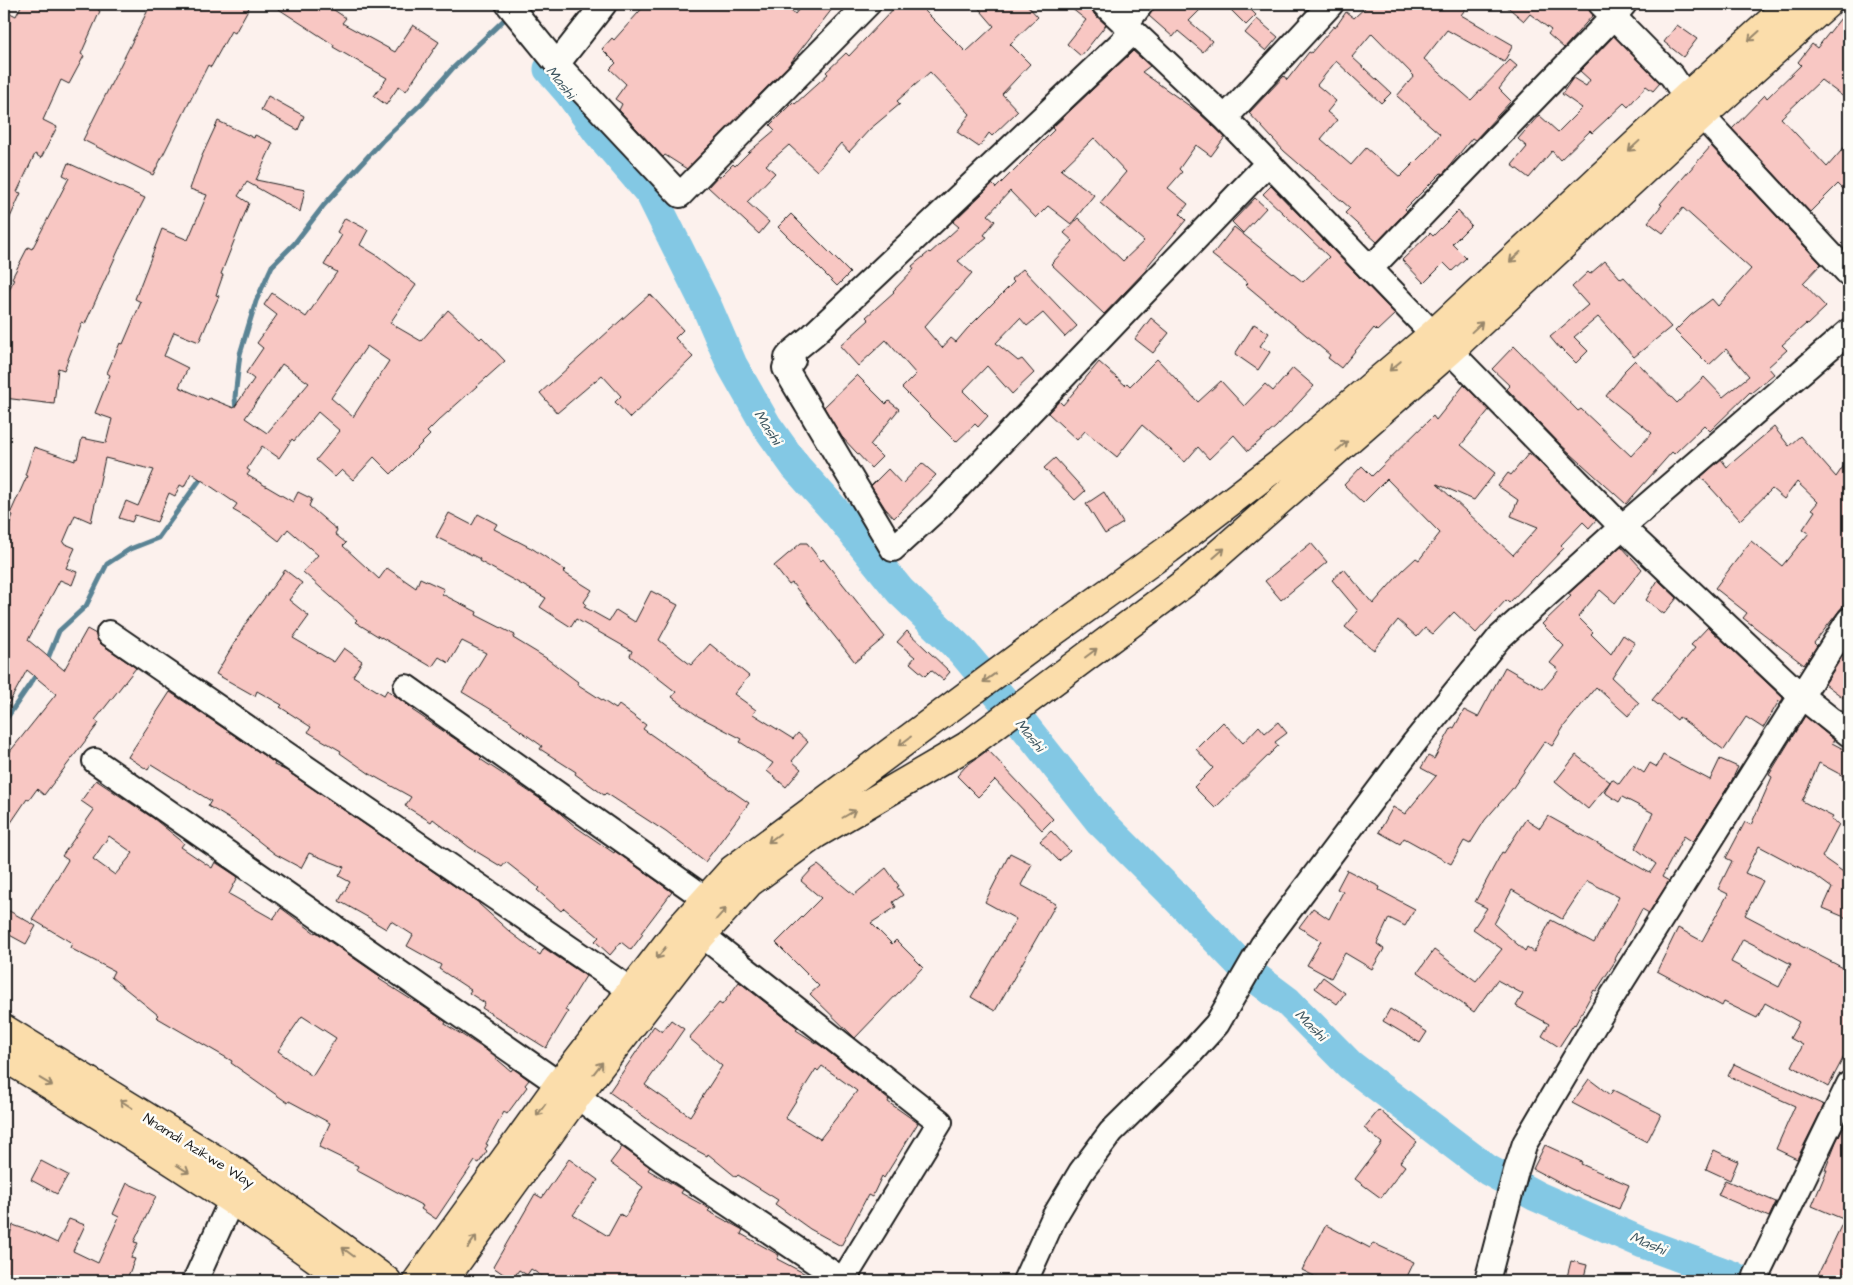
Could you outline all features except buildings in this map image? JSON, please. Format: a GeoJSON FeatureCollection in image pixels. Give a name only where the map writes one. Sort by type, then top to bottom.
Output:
{"type":"FeatureCollection","features":[{"type":"Feature","properties":{"kind":"main road"},"geometry":{"type":"LineString","coordinates":[[417,1281],[568,1090],[749,883],[816,834],[967,746],[1190,579],[1694,106],[1790,4]]}},
{"type":"Feature","properties":{"kind":"main road"},"geometry":{"type":"LineString","coordinates":[[1694,106],[1827,4]]}},
{"type":"Feature","properties":{"kind":"main road"},"geometry":{"type":"LineString","coordinates":[[443,1281],[632,991],[678,930],[732,870],[1028,650],[1169,549],[1442,343]]}},
{"type":"Feature","properties":{"kind":"main road","name":"Nnamdi Azikwe Way"},"geometry":{"type":"LineString","coordinates":[[4,1029],[236,1172],[387,1281]]}},
{"type":"Feature","properties":{"kind":"main road","name":"Nnamdi Azikwe Way"},"geometry":{"type":"LineString","coordinates":[[4,1057],[92,1110],[232,1199],[347,1281]]}},
{"type":"Feature","properties":{"kind":"street"},"geometry":{"type":"LineString","coordinates":[[508,4],[557,64],[680,194],[868,4]]}},
{"type":"Feature","properties":{"kind":"street"},"geometry":{"type":"LineString","coordinates":[[557,64],[604,4]]}},
{"type":"Feature","properties":{"kind":"street"},"geometry":{"type":"LineString","coordinates":[[1104,4],[1225,118],[1622,527],[1800,695],[1849,734]]}},
{"type":"Feature","properties":{"kind":"street"},"geometry":{"type":"LineString","coordinates":[[1141,4],[1129,28],[813,335],[787,358],[793,360],[785,368],[893,549],[939,507],[1268,163]]}},
{"type":"Feature","properties":{"kind":"street"},"geometry":{"type":"LineString","coordinates":[[1225,118],[1330,4]]}},
{"type":"Feature","properties":{"kind":"street"},"geometry":{"type":"LineString","coordinates":[[1370,269],[1613,8],[1672,76],[1694,106],[1849,274]]}},
{"type":"Feature","properties":{"kind":"street"},"geometry":{"type":"LineString","coordinates":[[1025,1281],[1054,1217],[1081,1172],[1111,1132],[1188,1056],[1217,1024],[1262,946],[1415,742],[1499,638],[1622,527],[1849,331]]}},
{"type":"Feature","properties":{"kind":"street"},"geometry":{"type":"LineString","coordinates":[[1487,1281],[1525,1143],[1598,1019],[1800,695],[1849,620]]}},
{"type":"Feature","properties":{"kind":"street"},"geometry":{"type":"LineString","coordinates":[[109,633],[632,991]]}},
{"type":"Feature","properties":{"kind":"street"},"geometry":{"type":"LineString","coordinates":[[406,687],[706,899]]}},
{"type":"Feature","properties":{"kind":"street"},"geometry":{"type":"LineString","coordinates":[[95,762],[568,1090],[663,1160],[844,1281],[940,1122],[702,935]]}},
{"type":"Feature","properties":{"kind":"street"},"geometry":{"type":"LineString","coordinates":[[1756,1276],[1849,1084]]}},
{"type":"Feature","properties":{"kind":"street"},"geometry":{"type":"LineString","coordinates":[[195,1281],[232,1199]]}},
{"type":"Feature","properties":{"kind":"waterway"},"geometry":{"type":"LineString","coordinates":[[236,412],[235,397],[240,354],[256,301],[272,266],[294,244],[324,205],[382,141],[422,103],[452,69],[507,17]]}},
{"type":"Feature","properties":{"kind":"waterway","name":"Mashi"},"geometry":{"type":"LineString","coordinates":[[549,69],[569,92],[598,132],[651,194],[707,307],[732,365],[766,425],[796,467],[838,514],[900,591],[962,651],[1100,821],[1248,972],[1288,1002],[1350,1065],[1488,1170],[1536,1196],[1643,1243],[1741,1281]]}},
{"type":"Feature","properties":{"kind":"waterway"},"geometry":{"type":"LineString","coordinates":[[46,663],[59,631],[86,606],[107,564],[130,549],[158,538],[204,474]]}},
{"type":"Feature","properties":{"kind":"waterway"},"geometry":{"type":"LineString","coordinates":[[4,722],[39,671]]}}]}
